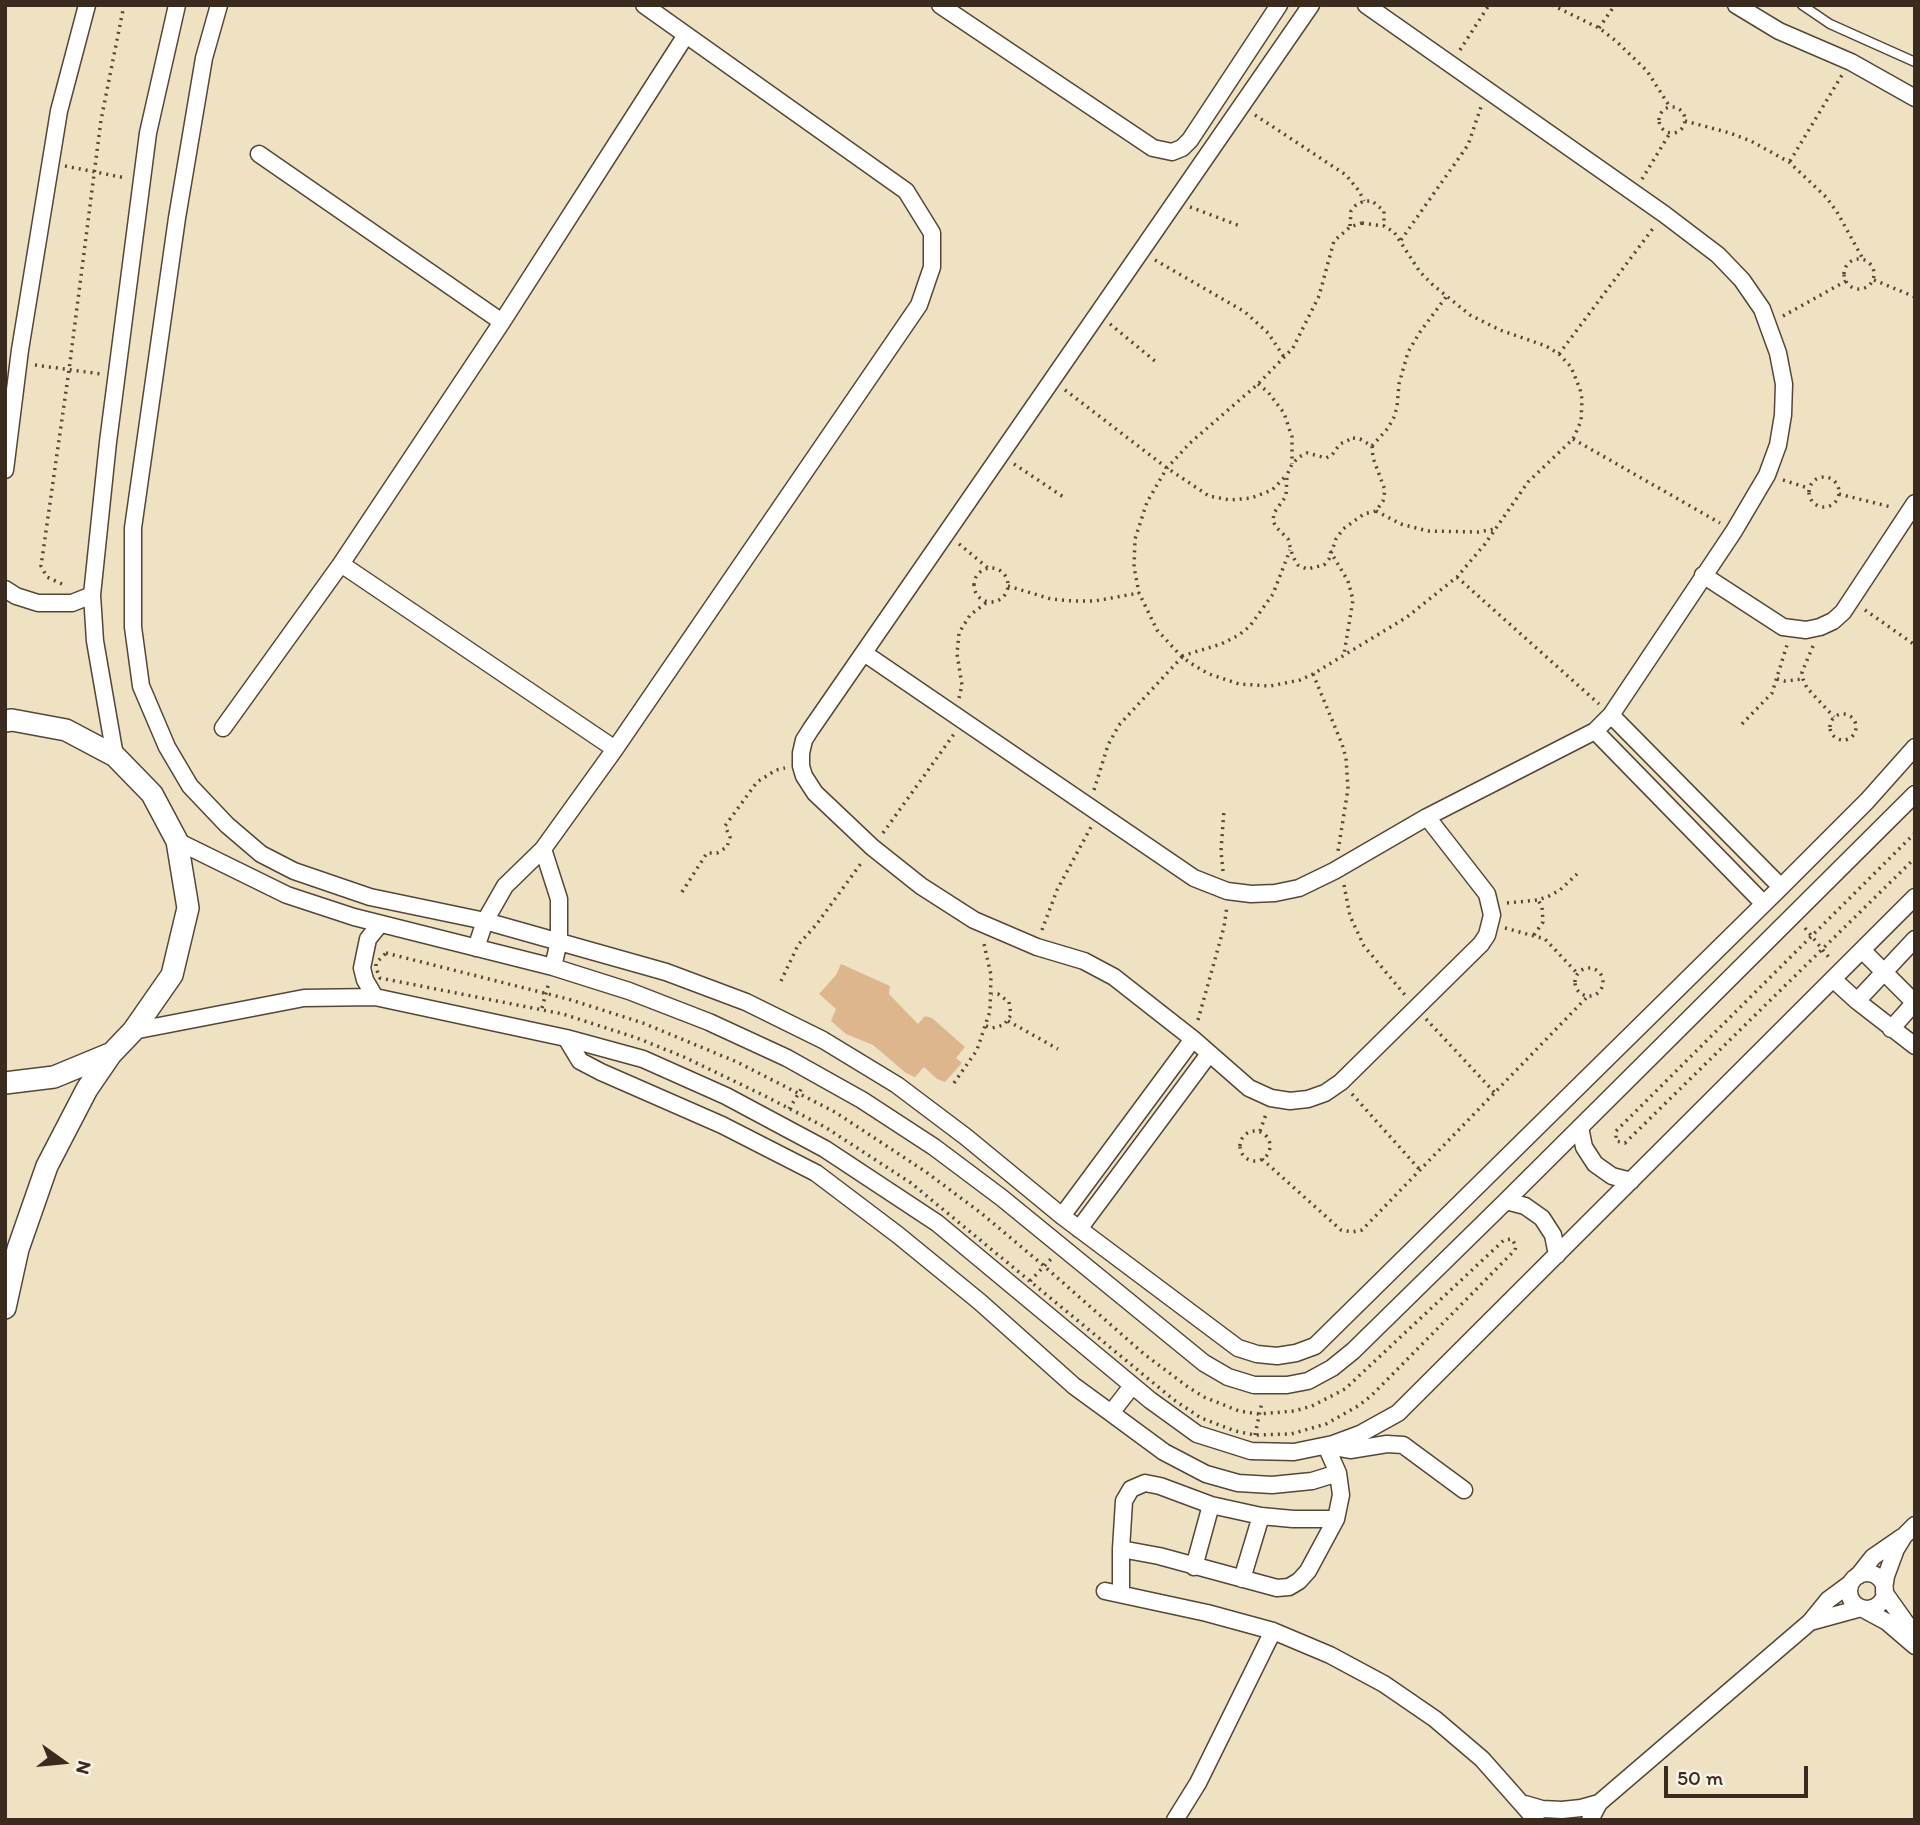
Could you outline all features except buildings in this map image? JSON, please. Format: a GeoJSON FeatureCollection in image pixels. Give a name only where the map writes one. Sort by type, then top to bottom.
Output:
{"type":"FeatureCollection","features":[{"type":"Feature","properties":{"kind":"street"},"geometry":{"type":"LineString","coordinates":[[5,470],[18,363],[59,111],[87,5]]}},
{"type":"Feature","properties":{"kind":"street"},"geometry":{"type":"LineString","coordinates":[[115,756],[95,641],[92,595],[148,133],[177,5]]}},
{"type":"Feature","properties":{"kind":"street"},"geometry":{"type":"LineString","coordinates":[[219,5],[204,58],[133,528],[133,627],[141,686],[166,747],[190,786],[227,825],[261,854],[294,871],[370,897],[485,921],[666,972],[746,1002],[824,1041],[897,1085],[966,1137],[1062,1216],[1238,1348],[1277,1356],[1315,1346],[1781,887],[1867,801],[1915,747]]}},
{"type":"Feature","properties":{"kind":"street"},"geometry":{"type":"LineString","coordinates":[[476,948],[485,921],[505,886],[543,849],[615,749],[919,305],[932,267],[932,233],[906,191],[643,5]]}},
{"type":"Feature","properties":{"kind":"street"},"geometry":{"type":"LineString","coordinates":[[940,5],[1153,148],[1172,152],[1190,141],[1279,5]]}},
{"type":"Feature","properties":{"kind":"street"},"geometry":{"type":"LineString","coordinates":[[1311,5],[804,740],[801,766],[815,793],[872,847],[921,887],[974,920],[1037,947],[1084,961],[1114,977],[1249,1088],[1271,1098],[1290,1101],[1325,1093],[1341,1082],[1481,944],[1491,924],[1491,905],[1487,894],[1427,817]]}},
{"type":"Feature","properties":{"kind":"street"},"geometry":{"type":"LineString","coordinates":[[864,653],[1194,878],[1227,891],[1251,894],[1299,888],[1427,817],[1595,731],[1611,715],[1734,531],[1768,475],[1782,425],[1784,384],[1778,353],[1768,324],[1762,309],[1742,280],[1718,255],[1664,214],[1366,5]]}},
{"type":"Feature","properties":{"kind":"street"},"geometry":{"type":"LineString","coordinates":[[1736,5],[1779,31],[1851,62],[1915,98]]}},
{"type":"Feature","properties":{"kind":"street"},"geometry":{"type":"LineString","coordinates":[[223,729],[341,564],[502,322],[686,35]]}},
{"type":"Feature","properties":{"kind":"street"},"geometry":{"type":"LineString","coordinates":[[258,154],[502,322]]}},
{"type":"Feature","properties":{"kind":"street"},"geometry":{"type":"LineString","coordinates":[[1703,575],[1783,627],[1806,630],[1820,627],[1843,612],[1913,507]]}},
{"type":"Feature","properties":{"kind":"street"},"geometry":{"type":"LineString","coordinates":[[341,564],[615,749]]}},
{"type":"Feature","properties":{"kind":"street"},"geometry":{"type":"LineString","coordinates":[[5,589],[16,596],[38,603],[72,603],[92,595]]}},
{"type":"Feature","properties":{"kind":"street"},"geometry":{"type":"LineString","coordinates":[[1611,715],[1781,887]]}},
{"type":"Feature","properties":{"kind":"street"},"geometry":{"type":"LineString","coordinates":[[5,721],[66,730],[115,756],[152,794],[177,841],[188,908],[172,975],[133,1031],[111,1053],[87,1089],[47,1166],[21,1238],[6,1295]]}},
{"type":"Feature","properties":{"kind":"street"},"geometry":{"type":"LineString","coordinates":[[1595,731],[1763,904]]}},
{"type":"Feature","properties":{"kind":"street"},"geometry":{"type":"LineString","coordinates":[[177,841],[287,895],[380,924],[553,967],[629,991],[709,1022],[862,1100],[934,1147],[1204,1363],[1228,1377],[1254,1385],[1287,1385],[1308,1381],[1332,1368],[1506,1201],[1915,794]]}},
{"type":"Feature","properties":{"kind":"street"},"geometry":{"type":"LineString","coordinates":[[543,849],[559,899],[559,941],[553,967]]}},
{"type":"Feature","properties":{"kind":"street"},"geometry":{"type":"LineString","coordinates":[[1730,869],[1747,852]]}},
{"type":"Feature","properties":{"kind":"street"},"geometry":{"type":"LineString","coordinates":[[133,1031],[304,998],[375,997],[566,1038],[643,1059],[726,1096],[825,1149],[937,1223],[1024,1287],[1132,1385],[1197,1434],[1294,1452],[1330,1445],[1360,1434],[1398,1413],[1915,897]]}},
{"type":"Feature","properties":{"kind":"street"},"geometry":{"type":"LineString","coordinates":[[375,997],[365,980],[362,968],[368,939],[380,924]]}},
{"type":"Feature","properties":{"kind":"street"},"geometry":{"type":"LineString","coordinates":[[1857,1001],[1915,939]]}},
{"type":"Feature","properties":{"kind":"street"},"geometry":{"type":"LineString","coordinates":[[1863,951],[1915,1003],[1891,1029]]}},
{"type":"Feature","properties":{"kind":"street"},"geometry":{"type":"LineString","coordinates":[[1837,976],[1857,1001],[1915,1046]]}},
{"type":"Feature","properties":{"kind":"street"},"geometry":{"type":"LineString","coordinates":[[566,1038],[580,1060],[601,1072],[722,1125],[816,1173],[959,1285],[1074,1385],[1164,1452],[1206,1474],[1238,1483],[1272,1485],[1312,1481],[1338,1473]]}},
{"type":"Feature","properties":{"kind":"street"},"geometry":{"type":"LineString","coordinates":[[1062,1216],[1193,1040]]}},
{"type":"Feature","properties":{"kind":"street"},"geometry":{"type":"LineString","coordinates":[[5,1083],[54,1077],[111,1053]]}},
{"type":"Feature","properties":{"kind":"street"},"geometry":{"type":"LineString","coordinates":[[1079,1229],[1209,1054]]}},
{"type":"Feature","properties":{"kind":"street"},"geometry":{"type":"LineString","coordinates":[[1580,1127],[1584,1147],[1595,1164],[1612,1176],[1632,1181]]}},
{"type":"Feature","properties":{"kind":"street"},"geometry":{"type":"LineString","coordinates":[[1506,1201],[1525,1206],[1542,1218],[1553,1235],[1557,1255]]}},
{"type":"Feature","properties":{"kind":"street"},"geometry":{"type":"LineString","coordinates":[[1111,1413],[1132,1385]]}},
{"type":"Feature","properties":{"kind":"street"},"geometry":{"type":"LineString","coordinates":[[1330,1445],[1350,1450],[1387,1444],[1403,1445],[1464,1490]]}},
{"type":"Feature","properties":{"kind":"street"},"geometry":{"type":"LineString","coordinates":[[1121,1549],[1159,1556],[1277,1588],[1289,1587],[1308,1571],[1336,1519],[1341,1495],[1330,1445]]}},
{"type":"Feature","properties":{"kind":"street"},"geometry":{"type":"LineString","coordinates":[[1121,1594],[1124,1501],[1131,1489],[1145,1483],[1210,1505],[1261,1516],[1336,1519]]}},
{"type":"Feature","properties":{"kind":"street"},"geometry":{"type":"LineString","coordinates":[[1194,1567],[1210,1505]]}},
{"type":"Feature","properties":{"kind":"street"},"geometry":{"type":"LineString","coordinates":[[1242,1579],[1261,1516]]}},
{"type":"Feature","properties":{"kind":"street"},"geometry":{"type":"LineString","coordinates":[[1909,1530],[1883,1549],[1849,1589],[1852,1601],[1887,1622],[1915,1645]]}},
{"type":"Feature","properties":{"kind":"street"},"geometry":{"type":"LineString","coordinates":[[1810,1622],[1875,1607],[1880,1603],[1890,1563],[1909,1530]]}},
{"type":"Feature","properties":{"kind":"street"},"geometry":{"type":"LineString","coordinates":[[1525,1804],[1542,1809],[1562,1810],[1599,1802],[1810,1622],[1828,1600],[1864,1574],[1877,1577],[1906,1623],[1915,1645]]}},
{"type":"Feature","properties":{"kind":"street"},"geometry":{"type":"LineString","coordinates":[[1105,1591],[1207,1613],[1273,1632],[1330,1655],[1384,1684],[1435,1719],[1482,1759],[1525,1804],[1536,1820]]}},
{"type":"Feature","properties":{"kind":"street"},"geometry":{"type":"LineString","coordinates":[[1175,1820],[1198,1783],[1273,1632]]}},
{"type":"Feature","properties":{"kind":"street"},"geometry":{"type":"LineString","coordinates":[[1590,1820],[1599,1802]]}},
{"type":"Feature","properties":{"kind":"lane"},"geometry":{"type":"LineString","coordinates":[[1801,5],[1829,24],[1915,62]]}},
{"type":"Feature","properties":{"kind":"path"},"geometry":{"type":"LineString","coordinates":[[66,584],[59,584],[47,577],[41,566],[94,172],[110,68],[124,5]]}},
{"type":"Feature","properties":{"kind":"path"},"geometry":{"type":"LineString","coordinates":[[1450,65],[1489,5]]}},
{"type":"Feature","properties":{"kind":"path"},"geometry":{"type":"LineString","coordinates":[[1552,5],[1599,28],[1632,55],[1660,89],[1670,107],[1681,111],[1685,121]]}},
{"type":"Feature","properties":{"kind":"path"},"geometry":{"type":"LineString","coordinates":[[1599,28],[1615,5]]}},
{"type":"Feature","properties":{"kind":"path"},"geometry":{"type":"LineString","coordinates":[[1789,162],[1851,62]]}},
{"type":"Feature","properties":{"kind":"path"},"geometry":{"type":"LineString","coordinates":[[1401,241],[1468,145],[1479,120],[1483,87]]}},
{"type":"Feature","properties":{"kind":"path"},"geometry":{"type":"LineString","coordinates":[[1242,106],[1346,175],[1364,201]]}},
{"type":"Feature","properties":{"kind":"path"},"geometry":{"type":"LineString","coordinates":[[1670,107],[1662,112],[1659,123],[1665,131],[1670,133],[1680,130],[1685,121]]}},
{"type":"Feature","properties":{"kind":"path"},"geometry":{"type":"LineString","coordinates":[[1685,121],[1730,133],[1789,162],[1813,183],[1831,204],[1863,258],[1873,267],[1874,280],[1866,288],[1854,289],[1846,281],[1844,273],[1847,264],[1854,259],[1863,258]]}},
{"type":"Feature","properties":{"kind":"path"},"geometry":{"type":"LineString","coordinates":[[1634,193],[1670,133]]}},
{"type":"Feature","properties":{"kind":"path"},"geometry":{"type":"LineString","coordinates":[[51,164],[142,181]]}},
{"type":"Feature","properties":{"kind":"path"},"geometry":{"type":"LineString","coordinates":[[1350,227],[1351,211],[1364,201],[1372,201],[1384,211],[1384,226]]}},
{"type":"Feature","properties":{"kind":"path"},"geometry":{"type":"LineString","coordinates":[[1176,202],[1240,226]]}},
{"type":"Feature","properties":{"kind":"path"},"geometry":{"type":"LineString","coordinates":[[1559,355],[1664,214]]}},
{"type":"Feature","properties":{"kind":"path"},"geometry":{"type":"LineString","coordinates":[[1362,223],[1384,226],[1401,241],[1420,272],[1446,297],[1485,324],[1546,345],[1559,355],[1576,378],[1582,399],[1580,421],[1573,439],[1528,482],[1457,576],[1407,617],[1313,674],[1285,684],[1239,684],[1209,674],[1182,657],[1157,630],[1139,593],[1134,566],[1135,539],[1147,502],[1167,468],[1190,443],[1258,384],[1293,348],[1311,314],[1334,241],[1350,227],[1362,223]]}},
{"type":"Feature","properties":{"kind":"path"},"geometry":{"type":"LineString","coordinates":[[1141,252],[1245,313],[1268,333],[1284,357]]}},
{"type":"Feature","properties":{"kind":"path"},"geometry":{"type":"LineString","coordinates":[[1874,280],[1915,297]]}},
{"type":"Feature","properties":{"kind":"path"},"geometry":{"type":"LineString","coordinates":[[1768,324],[1846,281]]}},
{"type":"Feature","properties":{"kind":"path"},"geometry":{"type":"LineString","coordinates":[[1287,475],[1286,496],[1274,513],[1273,521],[1291,548],[1298,565],[1307,569],[1324,565],[1336,539],[1353,521],[1376,511],[1383,501],[1385,490],[1373,458],[1372,446],[1394,417],[1408,352],[1446,297]]}},
{"type":"Feature","properties":{"kind":"path"},"geometry":{"type":"LineString","coordinates":[[1098,314],[1156,362]]}},
{"type":"Feature","properties":{"kind":"path"},"geometry":{"type":"LineString","coordinates":[[18,363],[117,376]]}},
{"type":"Feature","properties":{"kind":"path"},"geometry":{"type":"LineString","coordinates":[[1052,380],[1167,468],[1209,496],[1230,500],[1262,495],[1280,483],[1292,464],[1289,425],[1277,402],[1258,384]]}},
{"type":"Feature","properties":{"kind":"path"},"geometry":{"type":"LineString","coordinates":[[1292,464],[1307,453],[1326,457],[1332,455],[1340,444],[1353,439],[1360,439],[1372,446]]}},
{"type":"Feature","properties":{"kind":"path"},"geometry":{"type":"LineString","coordinates":[[1573,439],[1734,531]]}},
{"type":"Feature","properties":{"kind":"path"},"geometry":{"type":"LineString","coordinates":[[1000,456],[1065,498]]}},
{"type":"Feature","properties":{"kind":"path"},"geometry":{"type":"LineString","coordinates":[[1768,475],[1808,488]]}},
{"type":"Feature","properties":{"kind":"path"},"geometry":{"type":"LineString","coordinates":[[1826,478],[1836,484],[1839,495],[1833,504],[1821,507],[1812,501],[1808,488],[1815,480],[1826,478]]}},
{"type":"Feature","properties":{"kind":"path"},"geometry":{"type":"LineString","coordinates":[[1839,495],[1913,507]]}},
{"type":"Feature","properties":{"kind":"path"},"geometry":{"type":"LineString","coordinates":[[1376,511],[1401,524],[1428,531],[1478,532],[1495,529]]}},
{"type":"Feature","properties":{"kind":"path"},"geometry":{"type":"LineString","coordinates":[[946,534],[988,568],[1003,573],[1008,586]]}},
{"type":"Feature","properties":{"kind":"path"},"geometry":{"type":"LineString","coordinates":[[1037,947],[1057,890],[1094,810],[1108,746],[1119,725],[1182,657],[1221,644],[1250,626],[1273,594],[1291,548]]}},
{"type":"Feature","properties":{"kind":"path"},"geometry":{"type":"LineString","coordinates":[[1331,551],[1349,581],[1353,600],[1343,655]]}},
{"type":"Feature","properties":{"kind":"path"},"geometry":{"type":"LineString","coordinates":[[987,602],[977,595],[974,584],[978,574],[988,568]]}},
{"type":"Feature","properties":{"kind":"path"},"geometry":{"type":"LineString","coordinates":[[1457,576],[1611,715]]}},
{"type":"Feature","properties":{"kind":"path"},"geometry":{"type":"LineString","coordinates":[[1008,586],[1073,601],[1095,601],[1139,593]]}},
{"type":"Feature","properties":{"kind":"path"},"geometry":{"type":"LineString","coordinates":[[948,710],[961,695],[957,654],[959,633],[970,615],[987,602],[999,599],[1008,586]]}},
{"type":"Feature","properties":{"kind":"path"},"geometry":{"type":"LineString","coordinates":[[1851,601],[1915,645]]}},
{"type":"Feature","properties":{"kind":"path"},"geometry":{"type":"LineString","coordinates":[[1820,627],[1802,672],[1803,679],[1807,688],[1834,717]]}},
{"type":"Feature","properties":{"kind":"path"},"geometry":{"type":"LineString","coordinates":[[1742,724],[1772,693],[1792,629]]}},
{"type":"Feature","properties":{"kind":"path"},"geometry":{"type":"LineString","coordinates":[[1313,674],[1342,744],[1348,774],[1339,868],[1356,931],[1373,959],[1495,1093]]}},
{"type":"Feature","properties":{"kind":"path"},"geometry":{"type":"LineString","coordinates":[[1777,679],[1803,679]]}},
{"type":"Feature","properties":{"kind":"path"},"geometry":{"type":"LineString","coordinates":[[1845,714],[1855,720],[1856,732],[1852,737],[1841,741],[1831,734],[1830,722],[1834,717],[1845,714]]}},
{"type":"Feature","properties":{"kind":"path"},"geometry":{"type":"LineString","coordinates":[[682,892],[707,853],[717,853],[727,847],[730,837],[724,826],[757,782],[776,770],[801,766]]}},
{"type":"Feature","properties":{"kind":"path"},"geometry":{"type":"LineString","coordinates":[[1193,1040],[1224,927],[1227,891],[1221,851],[1224,810]]}},
{"type":"Feature","properties":{"kind":"path"},"geometry":{"type":"LineString","coordinates":[[1915,832],[1616,1131],[1616,1141],[1625,1143],[1915,858]]}},
{"type":"Feature","properties":{"kind":"path"},"geometry":{"type":"LineString","coordinates":[[1491,905],[1538,900],[1560,890],[1577,874]]}},
{"type":"Feature","properties":{"kind":"path"},"geometry":{"type":"LineString","coordinates":[[1534,935],[1543,922],[1542,907],[1538,900]]}},
{"type":"Feature","properties":{"kind":"path"},"geometry":{"type":"LineString","coordinates":[[1793,915],[1822,950],[1837,976]]}},
{"type":"Feature","properties":{"kind":"path"},"geometry":{"type":"LineString","coordinates":[[954,1083],[970,1062],[986,1026],[992,994],[988,956],[974,920]]}},
{"type":"Feature","properties":{"kind":"path"},"geometry":{"type":"LineString","coordinates":[[1491,924],[1545,939],[1577,973]]}},
{"type":"Feature","properties":{"kind":"path"},"geometry":{"type":"LineString","coordinates":[[386,953],[594,1006],[690,1041],[799,1093],[866,1131],[926,1172],[1044,1266],[1144,1354],[1188,1387],[1221,1405],[1259,1414],[1294,1411],[1321,1402],[1345,1389],[1504,1240],[1512,1239],[1515,1242],[1515,1250],[1358,1406],[1335,1420],[1309,1430],[1253,1443],[1187,1410],[1024,1287],[911,1183],[856,1146],[789,1109],[684,1058],[649,1043],[542,1009],[380,978],[376,963],[386,953]]}},
{"type":"Feature","properties":{"kind":"path"},"geometry":{"type":"LineString","coordinates":[[535,1032],[553,967]]}},
{"type":"Feature","properties":{"kind":"path"},"geometry":{"type":"LineString","coordinates":[[1262,1159],[1269,1149],[1268,1138],[1260,1131],[1246,1133],[1240,1144],[1241,1151],[1250,1160],[1262,1159],[1341,1230],[1352,1233],[1363,1230],[1588,996],[1601,989],[1601,975],[1590,967],[1577,973]]}},
{"type":"Feature","properties":{"kind":"path"},"geometry":{"type":"LineString","coordinates":[[1577,973],[1575,985],[1582,994],[1588,996]]}},
{"type":"Feature","properties":{"kind":"path"},"geometry":{"type":"LineString","coordinates":[[986,1026],[998,1028],[1008,1021],[1011,1015],[1009,1002],[998,994],[992,994]]}},
{"type":"Feature","properties":{"kind":"path"},"geometry":{"type":"LineString","coordinates":[[1008,1021],[1058,1049]]}},
{"type":"Feature","properties":{"kind":"path"},"geometry":{"type":"LineString","coordinates":[[780,1125],[810,1072]]}},
{"type":"Feature","properties":{"kind":"path"},"geometry":{"type":"LineString","coordinates":[[1341,1082],[1420,1170]]}},
{"type":"Feature","properties":{"kind":"path"},"geometry":{"type":"LineString","coordinates":[[1024,1287],[1062,1247]]}},
{"type":"Feature","properties":{"kind":"path"},"geometry":{"type":"LineString","coordinates":[[1253,1443],[1266,1385]]}}]}
